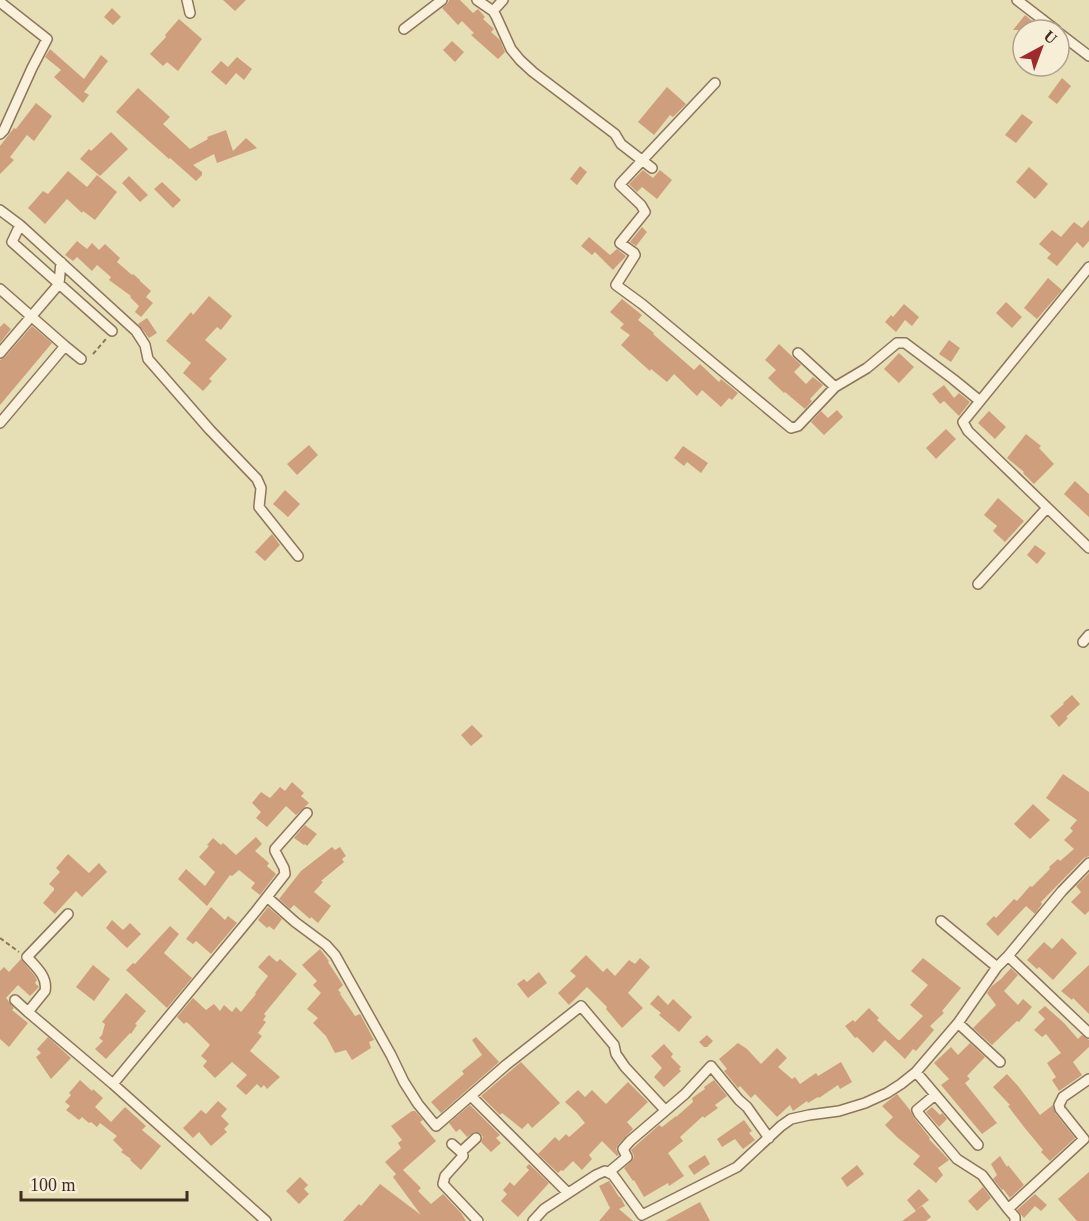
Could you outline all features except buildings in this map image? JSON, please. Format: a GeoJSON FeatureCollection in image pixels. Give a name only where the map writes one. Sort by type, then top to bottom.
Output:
{"type":"FeatureCollection","features":[{"type":"Feature","properties":{"kind":"street"},"geometry":{"type":"LineString","coordinates":[[187,0],[190,13]]}},
{"type":"Feature","properties":{"kind":"street"},"geometry":{"type":"LineString","coordinates":[[404,29],[442,0]]}},
{"type":"Feature","properties":{"kind":"street"},"geometry":{"type":"LineString","coordinates":[[477,0],[493,12],[511,49],[532,72],[615,134],[621,144],[652,168]]}},
{"type":"Feature","properties":{"kind":"street"},"geometry":{"type":"LineString","coordinates":[[493,12],[503,0]]}},
{"type":"Feature","properties":{"kind":"street"},"geometry":{"type":"LineString","coordinates":[[1017,0],[1040,18]]}},
{"type":"Feature","properties":{"kind":"street"},"geometry":{"type":"LineString","coordinates":[[0,2],[47,39],[4,130],[0,134]]}},
{"type":"Feature","properties":{"kind":"street"},"geometry":{"type":"LineString","coordinates":[[1071,42],[1089,56]]}},
{"type":"Feature","properties":{"kind":"street"},"geometry":{"type":"LineString","coordinates":[[715,83],[620,185],[641,205],[645,212],[620,243],[635,255],[616,285],[791,428],[798,426],[835,387],[867,368],[890,347],[900,342],[910,346],[980,401]]}},
{"type":"Feature","properties":{"kind":"street"},"geometry":{"type":"LineString","coordinates":[[0,210],[20,225],[136,331],[145,345],[148,359],[210,430],[257,479],[261,488],[259,507],[298,556]]}},
{"type":"Feature","properties":{"kind":"street"},"geometry":{"type":"LineString","coordinates":[[20,225],[12,242],[112,331]]}},
{"type":"Feature","properties":{"kind":"street"},"geometry":{"type":"LineString","coordinates":[[0,352],[59,284],[61,262]]}},
{"type":"Feature","properties":{"kind":"street"},"geometry":{"type":"LineString","coordinates":[[1089,267],[963,422],[968,431],[1089,548]]}},
{"type":"Feature","properties":{"kind":"street"},"geometry":{"type":"LineString","coordinates":[[0,289],[81,359]]}},
{"type":"Feature","properties":{"kind":"street"},"geometry":{"type":"LineString","coordinates":[[0,423],[65,346]]}},
{"type":"Feature","properties":{"kind":"street"},"geometry":{"type":"LineString","coordinates":[[798,353],[835,387]]}},
{"type":"Feature","properties":{"kind":"street"},"geometry":{"type":"LineString","coordinates":[[978,584],[1047,508]]}},
{"type":"Feature","properties":{"kind":"street"},"geometry":{"type":"LineString","coordinates":[[113,1084],[285,874],[275,851],[276,846],[308,813]]}},
{"type":"Feature","properties":{"kind":"street"},"geometry":{"type":"LineString","coordinates":[[609,1172],[639,1218],[737,1167],[791,1119],[839,1111],[887,1093],[916,1072],[958,1023],[997,967],[1089,863]]}},
{"type":"Feature","properties":{"kind":"street"},"geometry":{"type":"LineString","coordinates":[[267,897],[335,955],[392,1055],[404,1082],[436,1126],[506,1065],[581,1006],[614,1045],[616,1054],[625,1067],[665,1110]]}},
{"type":"Feature","properties":{"kind":"street"},"geometry":{"type":"LineString","coordinates":[[28,1012],[46,988],[41,972],[27,957],[68,914]]}},
{"type":"Feature","properties":{"kind":"street"},"geometry":{"type":"LineString","coordinates":[[941,921],[997,967]]}},
{"type":"Feature","properties":{"kind":"street"},"geometry":{"type":"LineString","coordinates":[[1008,956],[1089,1033]]}},
{"type":"Feature","properties":{"kind":"street"},"geometry":{"type":"LineString","coordinates":[[15,1000],[266,1221]]}},
{"type":"Feature","properties":{"kind":"street"},"geometry":{"type":"LineString","coordinates":[[958,1023],[1000,1062]]}},
{"type":"Feature","properties":{"kind":"street"},"geometry":{"type":"LineString","coordinates":[[533,1221],[544,1209],[596,1175],[609,1172],[627,1157],[623,1148],[692,1088],[711,1066],[747,1107],[769,1138]]}},
{"type":"Feature","properties":{"kind":"street"},"geometry":{"type":"LineString","coordinates":[[916,1072],[978,1145]]}},
{"type":"Feature","properties":{"kind":"street"},"geometry":{"type":"LineString","coordinates":[[1008,1209],[1084,1139],[1059,1105],[1063,1097],[1089,1079]]}},
{"type":"Feature","properties":{"kind":"street"},"geometry":{"type":"LineString","coordinates":[[935,1095],[917,1110],[919,1114],[957,1159],[982,1175],[1015,1217],[1015,1221]]}},
{"type":"Feature","properties":{"kind":"street"},"geometry":{"type":"LineString","coordinates":[[471,1096],[568,1193]]}},
{"type":"Feature","properties":{"kind":"street"},"geometry":{"type":"LineString","coordinates":[[462,1151],[477,1138]]}},
{"type":"Feature","properties":{"kind":"street"},"geometry":{"type":"LineString","coordinates":[[453,1144],[459,1151],[462,1151]]}},
{"type":"Feature","properties":{"kind":"street"},"geometry":{"type":"LineString","coordinates":[[462,1151],[463,1156],[445,1176],[444,1184],[478,1221]]}},
{"type":"Feature","properties":{"kind":"path"},"geometry":{"type":"LineString","coordinates":[[0,938],[27,957]]}},
{"type":"Feature","properties":{"kind":"shaded area"},"geometry":{"type":"Polygon","coordinates":[[[0,0],[1089,0],[1089,1221],[0,1221],[0,0]]]}}]}
